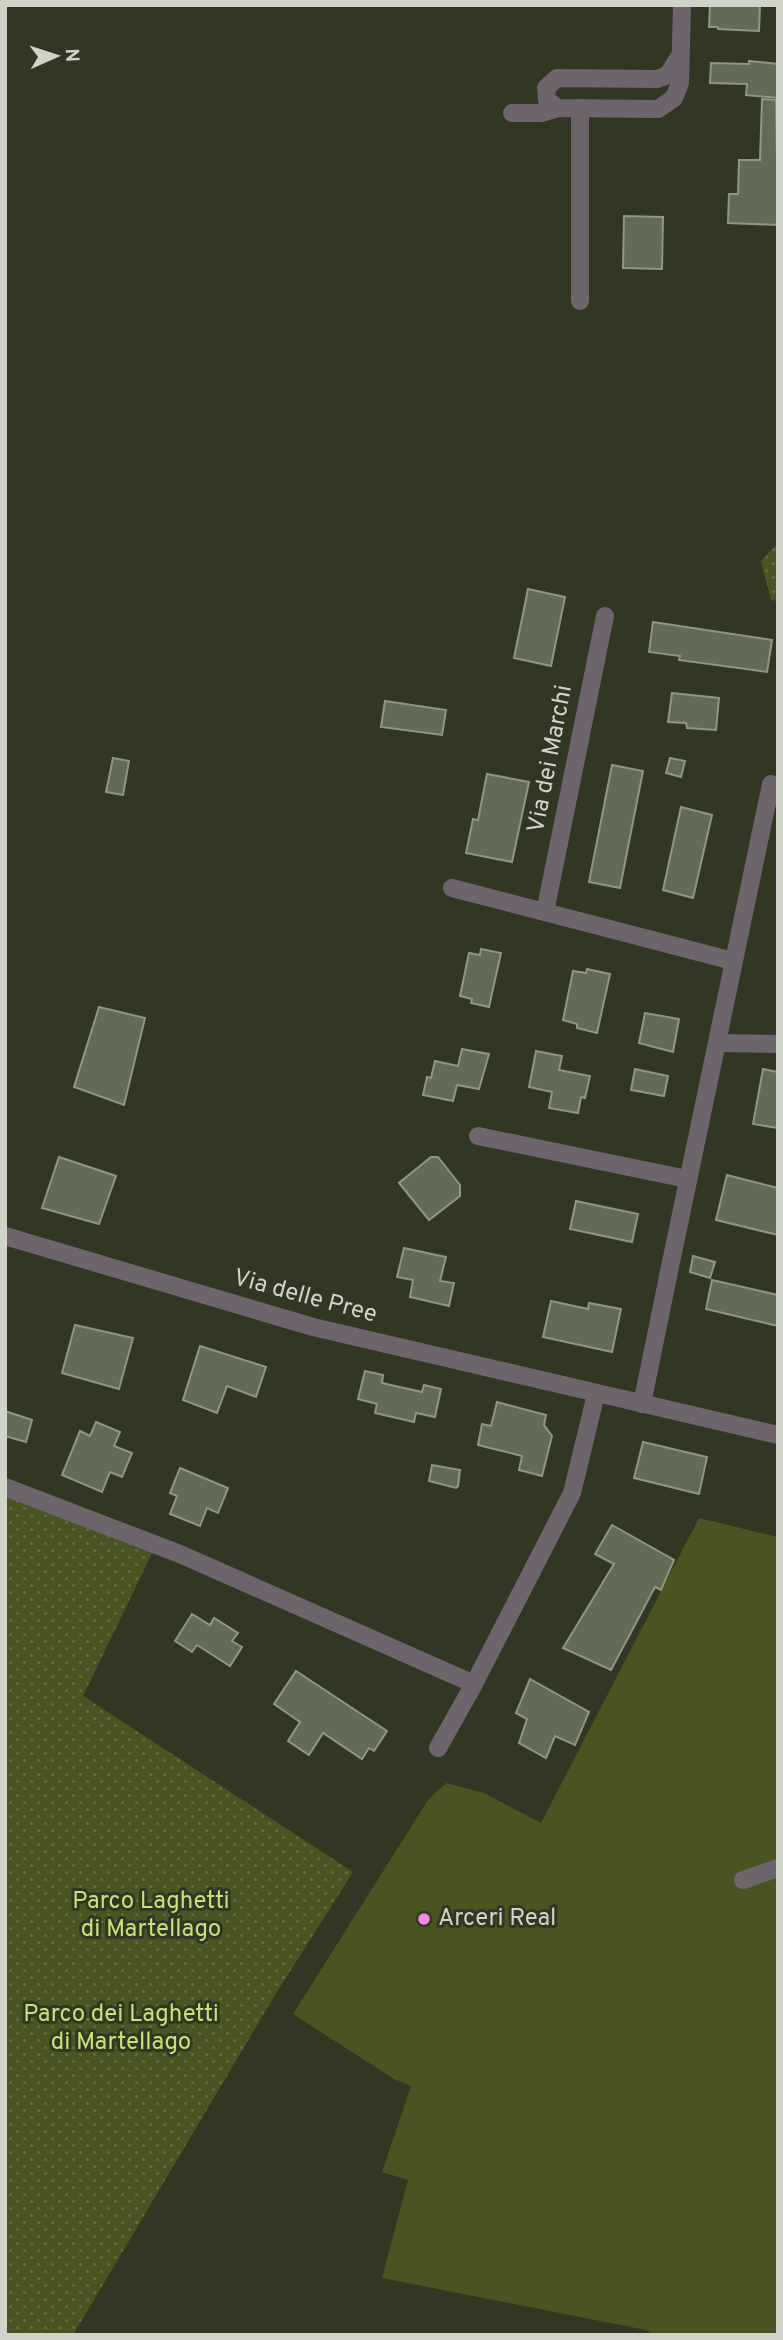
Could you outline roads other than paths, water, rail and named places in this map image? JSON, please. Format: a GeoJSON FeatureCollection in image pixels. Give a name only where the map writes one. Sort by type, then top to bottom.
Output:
{"type":"FeatureCollection","features":[{"type":"Feature","properties":{"kind":"street"},"geometry":{"type":"LineString","coordinates":[[512,113],[541,113],[558,108],[658,109],[674,98],[680,83],[682,5]]}},
{"type":"Feature","properties":{"kind":"street"},"geometry":{"type":"LineString","coordinates":[[558,108],[547,100],[546,88],[557,78],[657,79],[668,75],[679,57]]}},
{"type":"Feature","properties":{"kind":"street"},"geometry":{"type":"LineString","coordinates":[[580,108],[580,301]]}},
{"type":"Feature","properties":{"kind":"street","name":"Via dei Marchi"},"geometry":{"type":"LineString","coordinates":[[545,912],[605,617]]}},
{"type":"Feature","properties":{"kind":"street"},"geometry":{"type":"LineString","coordinates":[[642,1404],[771,784]]}},
{"type":"Feature","properties":{"kind":"street"},"geometry":{"type":"LineString","coordinates":[[452,888],[733,961]]}},
{"type":"Feature","properties":{"kind":"street"},"geometry":{"type":"LineString","coordinates":[[718,1043],[778,1044]]}},
{"type":"Feature","properties":{"kind":"street"},"geometry":{"type":"LineString","coordinates":[[478,1136],[687,1178]]}},
{"type":"Feature","properties":{"kind":"street","name":"Via delle Pree"},"geometry":{"type":"LineString","coordinates":[[5,1236],[313,1327],[778,1435]]}},
{"type":"Feature","properties":{"kind":"street"},"geometry":{"type":"LineString","coordinates":[[438,1748],[572,1493],[596,1394]]}},
{"type":"Feature","properties":{"kind":"street"},"geometry":{"type":"LineString","coordinates":[[5,1487],[180,1554],[474,1684]]}},
{"type":"Feature","properties":{"kind":"street"},"geometry":{"type":"LineString","coordinates":[[743,1880],[778,1868]]}},
{"type":"Feature","properties":{"kind":"place","name":"Arceri Real"},"geometry":{"type":"Point","coordinates":[424,1919]}},
{"type":"Feature","properties":{"kind":"park label","name":"Parco Laghetti di Martellago"},"geometry":{"type":"Point","coordinates":[151,1916]}},
{"type":"Feature","properties":{"kind":"park label","name":"Parco dei Laghetti di Martellago"},"geometry":{"type":"Point","coordinates":[121,2029]}}]}
